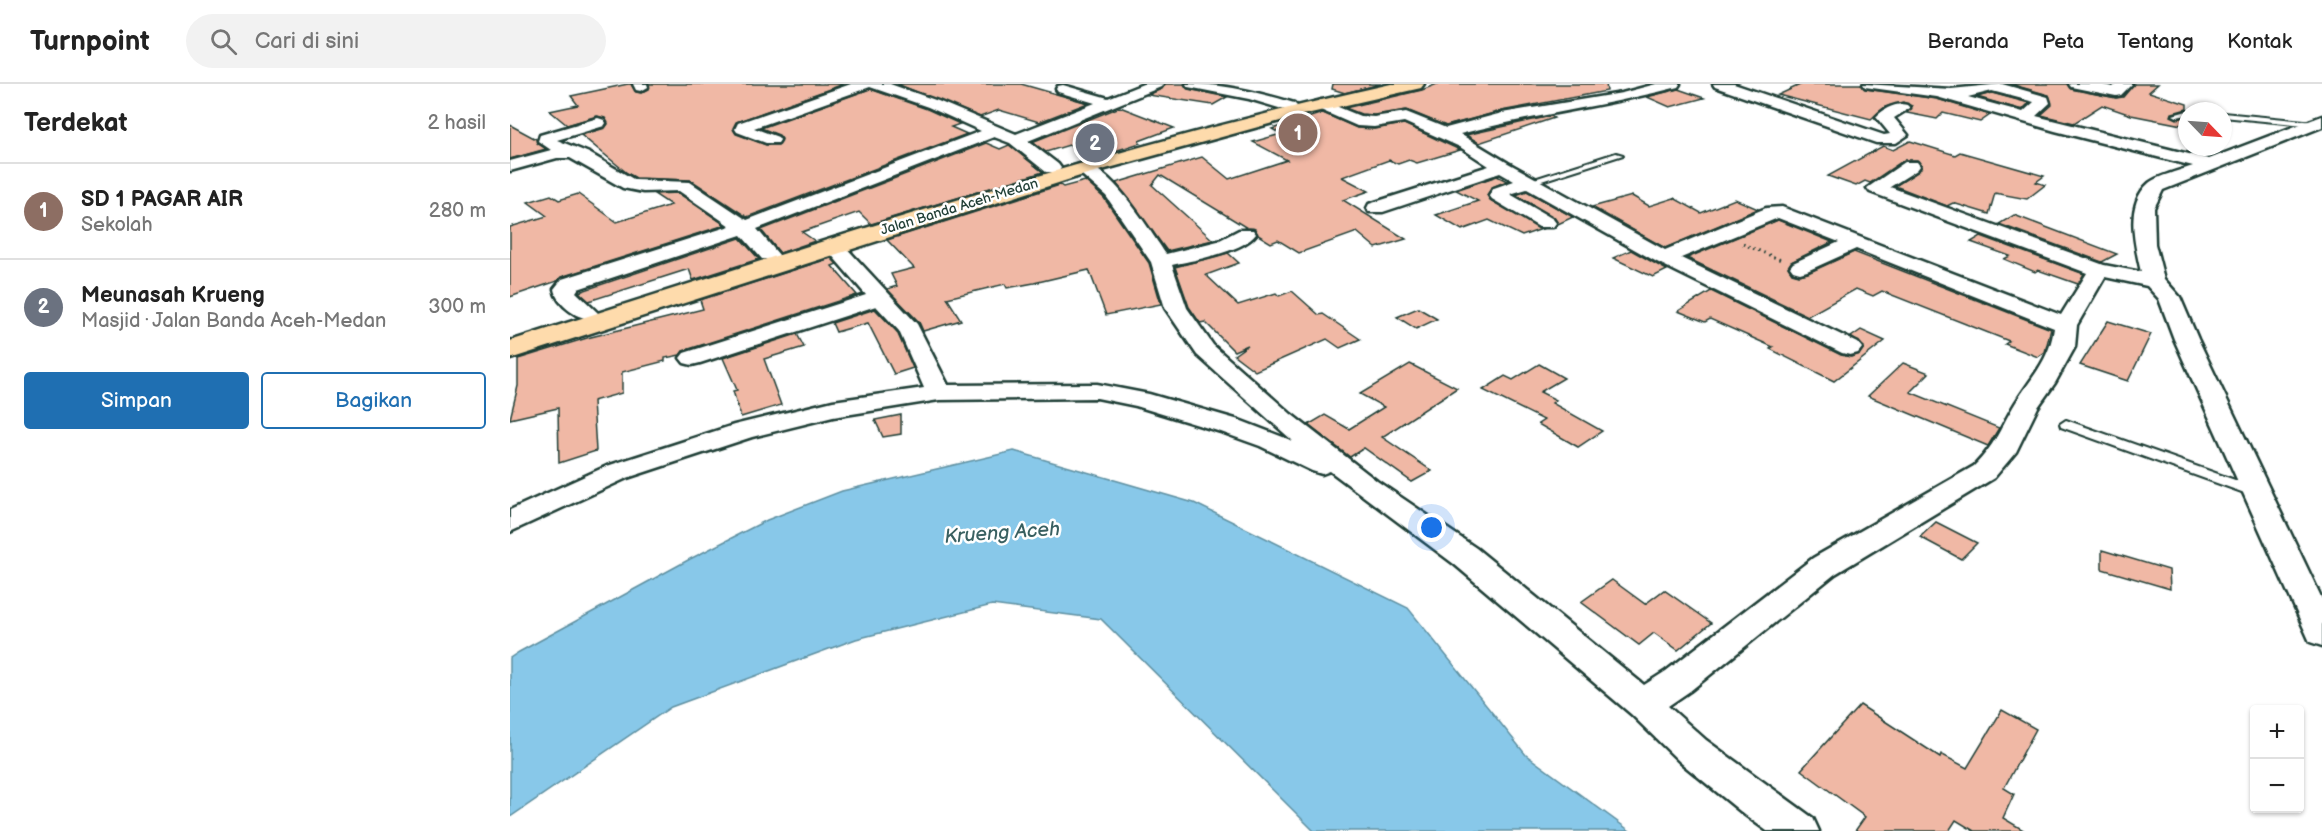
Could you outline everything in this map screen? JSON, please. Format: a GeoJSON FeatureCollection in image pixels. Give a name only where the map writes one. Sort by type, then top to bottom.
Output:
{"type":"FeatureCollection","features":[{"type":"Feature","properties":{"kind":"highway","name":"Jalan Banda Aceh-Medan"},"geometry":{"type":"LineString","coordinates":[[510,350],[590,318],[769,255],[919,207],[1052,168],[1382,84]]}},
{"type":"Feature","properties":{"kind":"highway","name":"Jalan Banda Aceh-Medan"},"geometry":{"type":"LineString","coordinates":[[510,337],[590,318],[931,213],[1084,169],[1321,105],[1415,84]]}},
{"type":"Feature","properties":{"kind":"street"},"geometry":{"type":"LineString","coordinates":[[772,140],[743,129],[744,126],[865,84]]}},
{"type":"Feature","properties":{"kind":"street"},"geometry":{"type":"LineString","coordinates":[[876,84],[933,104],[1016,140],[1052,168]]}},
{"type":"Feature","properties":{"kind":"street"},"geometry":{"type":"LineString","coordinates":[[1016,140],[1156,84]]}},
{"type":"Feature","properties":{"kind":"street"},"geometry":{"type":"LineString","coordinates":[[1193,84],[1251,95],[1289,106]]}},
{"type":"Feature","properties":{"kind":"street"},"geometry":{"type":"LineString","coordinates":[[1445,133],[1502,118],[1623,97],[1673,84]]}},
{"type":"Feature","properties":{"kind":"street"},"geometry":{"type":"LineString","coordinates":[[1720,84],[1882,140],[1890,140],[1900,135],[1884,117],[1902,108]]}},
{"type":"Feature","properties":{"kind":"street"},"geometry":{"type":"LineString","coordinates":[[1870,84],[1913,93],[1939,93],[1993,85],[2043,100],[2029,114]]}},
{"type":"Feature","properties":{"kind":"street"},"geometry":{"type":"LineString","coordinates":[[2076,84],[2116,92],[2125,84]]}},
{"type":"Feature","properties":{"kind":"street"},"geometry":{"type":"LineString","coordinates":[[1064,89],[1110,103]]}},
{"type":"Feature","properties":{"kind":"street"},"geometry":{"type":"LineString","coordinates":[[1939,93],[2061,128],[2208,164]]}},
{"type":"Feature","properties":{"kind":"street"},"geometry":{"type":"LineString","coordinates":[[1321,105],[1357,121],[1406,117],[1445,133],[1664,258],[1850,348]]}},
{"type":"Feature","properties":{"kind":"street"},"geometry":{"type":"LineString","coordinates":[[2318,122],[2156,186],[2146,198],[2142,231],[2154,280],[2169,297],[2186,339],[2260,494],[2322,633]]}},
{"type":"Feature","properties":{"kind":"street"},"geometry":{"type":"LineString","coordinates":[[598,123],[546,138],[546,141],[582,157],[628,183],[642,187],[673,184],[684,186],[745,227],[769,255]]}},
{"type":"Feature","properties":{"kind":"street"},"geometry":{"type":"LineString","coordinates":[[590,318],[566,294],[564,289],[582,279],[745,227],[994,131]]}},
{"type":"Feature","properties":{"kind":"street"},"geometry":{"type":"LineString","coordinates":[[510,166],[567,152]]}},
{"type":"Feature","properties":{"kind":"street"},"geometry":{"type":"LineString","coordinates":[[1911,166],[1876,188],[2099,270],[2154,280]]}},
{"type":"Feature","properties":{"kind":"street"},"geometry":{"type":"LineString","coordinates":[[1376,208],[1502,167]]}},
{"type":"Feature","properties":{"kind":"street"},"geometry":{"type":"LineString","coordinates":[[1084,169],[1113,192],[1161,262],[1176,308],[1205,350],[1282,419],[1367,487],[1465,556],[1643,704],[1701,757],[1799,831]]}},
{"type":"Feature","properties":{"kind":"street"},"geometry":{"type":"LineString","coordinates":[[1529,182],[1500,192],[1498,195],[1546,223]]}},
{"type":"Feature","properties":{"kind":"street"},"geometry":{"type":"LineString","coordinates":[[1664,258],[1773,212],[1778,212],[2066,326]]}},
{"type":"Feature","properties":{"kind":"street"},"geometry":{"type":"LineString","coordinates":[[1161,262],[1225,245],[1246,234]]}},
{"type":"Feature","properties":{"kind":"street"},"geometry":{"type":"LineString","coordinates":[[1800,267],[1856,242]]}},
{"type":"Feature","properties":{"kind":"street"},"geometry":{"type":"LineString","coordinates":[[833,245],[909,329],[939,393]]}},
{"type":"Feature","properties":{"kind":"street"},"geometry":{"type":"LineString","coordinates":[[1643,704],[1678,681],[1824,566],[1984,472],[2003,452],[2026,406],[2043,383],[2063,347],[2066,326],[2099,270]]}},
{"type":"Feature","properties":{"kind":"street"},"geometry":{"type":"LineString","coordinates":[[692,358],[881,297]]}},
{"type":"Feature","properties":{"kind":"street"},"geometry":{"type":"LineString","coordinates":[[510,522],[617,472],[742,431],[833,409],[939,393],[1097,391],[1140,399],[1269,440],[1367,487]]}},
{"type":"Feature","properties":{"kind":"lane"},"geometry":{"type":"LineString","coordinates":[[2232,116],[2318,122]]}},
{"type":"Feature","properties":{"kind":"lane"},"geometry":{"type":"LineString","coordinates":[[1529,182],[1619,155]]}},
{"type":"Feature","properties":{"kind":"lane"},"geometry":{"type":"LineString","coordinates":[[2066,424],[2260,494]]}},
{"type":"Feature","properties":{"kind":"path"},"geometry":{"type":"LineString","coordinates":[[1721,235],[1800,267]]}},
{"type":"Feature","properties":{"kind":"water","name":"Krueng Aceh"},"geometry":{"type":"Polygon","coordinates":[[[1014,451],[1194,503],[1408,608],[1526,755],[1630,831],[1314,831],[1101,619],[992,605],[856,639],[671,707],[510,817],[510,658],[690,559],[767,520],[842,491],[1014,451]]]}},
{"type":"Feature","properties":{"kind":"building"},"geometry":{"type":"Polygon","coordinates":[[[631,84],[636,92],[641,93],[649,89],[649,84],[844,84],[736,122],[733,128],[736,134],[766,145],[778,145],[782,139],[779,135],[761,128],[870,89],[927,109],[960,124],[951,127],[967,134],[747,217],[691,180],[636,178],[627,173],[581,135],[605,128],[608,124],[605,118],[597,116],[567,125],[550,111],[578,105],[571,96],[631,84]]]}},
{"type":"Feature","properties":{"kind":"building"},"geometry":{"type":"Polygon","coordinates":[[[897,84],[1021,84],[1088,103],[1039,122],[999,110],[980,117],[897,84]]]}},
{"type":"Feature","properties":{"kind":"building"},"geometry":{"type":"Polygon","coordinates":[[[1165,84],[1184,84],[1188,89],[1227,97],[1213,105],[1148,95],[1162,89],[1165,84]]]}},
{"type":"Feature","properties":{"kind":"building"},"geometry":{"type":"Polygon","coordinates":[[[1333,84],[1381,84],[1345,93],[1332,89],[1333,84]]]}},
{"type":"Feature","properties":{"kind":"building"},"geometry":{"type":"Polygon","coordinates":[[[1437,84],[1606,84],[1607,91],[1501,111],[1446,126],[1407,110],[1374,115],[1361,114],[1345,108],[1422,90],[1437,84]]]}},
{"type":"Feature","properties":{"kind":"building"},"geometry":{"type":"Polygon","coordinates":[[[1802,84],[1861,84],[1865,89],[1937,99],[1990,115],[1980,122],[1943,113],[1937,119],[1907,113],[1912,106],[1903,102],[1885,107],[1871,119],[1778,95],[1802,84]]]}},
{"type":"Feature","properties":{"kind":"building"},"geometry":{"type":"Polygon","coordinates":[[[2010,84],[2067,84],[2071,89],[2116,98],[2123,97],[2134,84],[2158,84],[2149,92],[2181,102],[2178,102],[2178,111],[2172,113],[2171,116],[2178,119],[2178,124],[2131,115],[2102,105],[2074,123],[2041,115],[2052,105],[2049,95],[2010,84]]]}},
{"type":"Feature","properties":{"kind":"building"},"geometry":{"type":"Polygon","coordinates":[[[1678,89],[1704,98],[1670,107],[1647,97],[1678,89]]]}},
{"type":"Feature","properties":{"kind":"building"},"geometry":{"type":"Polygon","coordinates":[[[1992,93],[2029,103],[2022,110],[1977,97],[1992,93]]]}},
{"type":"Feature","properties":{"kind":"building"},"geometry":{"type":"Polygon","coordinates":[[[1120,107],[1174,128],[1139,141],[1140,143],[1087,160],[1069,145],[1046,152],[1032,142],[1120,107]]]}},
{"type":"Feature","properties":{"kind":"building"},"geometry":{"type":"Polygon","coordinates":[[[1323,113],[1357,128],[1374,129],[1404,124],[1460,150],[1417,163],[1409,160],[1398,164],[1389,160],[1342,177],[1369,191],[1343,200],[1406,239],[1376,248],[1357,232],[1299,253],[1278,240],[1271,243],[1258,235],[1255,229],[1247,228],[1160,175],[1152,185],[1213,240],[1167,251],[1116,183],[1202,157],[1229,179],[1287,160],[1253,142],[1281,134],[1272,129],[1323,113]]]}},
{"type":"Feature","properties":{"kind":"building"},"geometry":{"type":"Polygon","coordinates":[[[1551,116],[1554,118],[1479,143],[1466,135],[1551,116]]]}},
{"type":"Feature","properties":{"kind":"building"},"geometry":{"type":"Polygon","coordinates":[[[510,125],[536,139],[537,143],[546,149],[510,159],[510,125]]]}},
{"type":"Feature","properties":{"kind":"building"},"geometry":{"type":"Polygon","coordinates":[[[1910,141],[1955,155],[1960,152],[2044,176],[2036,182],[2045,185],[2027,199],[1995,193],[1989,214],[1953,203],[1947,206],[1895,186],[1919,171],[1922,166],[1917,160],[1904,160],[1870,183],[1865,181],[1856,186],[1828,176],[1883,146],[1893,150],[1910,141]]]}},
{"type":"Feature","properties":{"kind":"building"},"geometry":{"type":"Polygon","coordinates":[[[986,143],[1000,149],[1009,145],[1043,172],[871,224],[859,212],[802,232],[815,241],[780,253],[761,230],[986,143]]]}},
{"type":"Feature","properties":{"kind":"building"},"geometry":{"type":"Polygon","coordinates":[[[1497,176],[1507,181],[1492,187],[1487,195],[1490,200],[1542,229],[1522,236],[1489,220],[1462,230],[1436,215],[1478,201],[1456,190],[1497,176]]]}},
{"type":"Feature","properties":{"kind":"building"},"geometry":{"type":"Polygon","coordinates":[[[1085,181],[1104,198],[1149,263],[1161,304],[1106,315],[1089,270],[1007,288],[1005,284],[947,298],[961,320],[923,331],[919,322],[887,289],[897,286],[891,274],[914,268],[887,240],[1060,185],[1063,187],[1085,181]]]}},
{"type":"Feature","properties":{"kind":"building"},"geometry":{"type":"Polygon","coordinates":[[[1527,191],[1573,217],[1558,224],[1554,217],[1516,195],[1527,191]]]}},
{"type":"Feature","properties":{"kind":"building"},"geometry":{"type":"Polygon","coordinates":[[[678,193],[725,225],[561,277],[557,281],[510,297],[510,227],[547,216],[528,202],[551,195],[559,200],[578,194],[617,222],[671,205],[654,194],[678,193]]]}},
{"type":"Feature","properties":{"kind":"building"},"geometry":{"type":"Polygon","coordinates":[[[1632,196],[1649,206],[1674,198],[1701,213],[1735,199],[1758,209],[1665,248],[1592,207],[1632,196]]]}},
{"type":"Feature","properties":{"kind":"building"},"geometry":{"type":"Polygon","coordinates":[[[2014,215],[2117,254],[2102,262],[1999,224],[2014,215]]]}},
{"type":"Feature","properties":{"kind":"building"},"geometry":{"type":"Polygon","coordinates":[[[1778,220],[1832,242],[1791,262],[1788,267],[1792,273],[1799,275],[1808,273],[1854,252],[2051,329],[2045,352],[2038,357],[2005,344],[2009,341],[1882,291],[1873,296],[1856,289],[1808,316],[1687,258],[1778,220]]]}},
{"type":"Feature","properties":{"kind":"building"},"geometry":{"type":"Polygon","coordinates":[[[1981,236],[2084,274],[2078,284],[2038,270],[2035,272],[2004,259],[2010,256],[1971,242],[1981,236]]]}},
{"type":"Feature","properties":{"kind":"building"},"geometry":{"type":"Polygon","coordinates":[[[740,238],[759,259],[693,280],[689,269],[589,301],[579,292],[740,238]]]}},
{"type":"Feature","properties":{"kind":"building"},"geometry":{"type":"Polygon","coordinates":[[[1631,250],[1667,270],[1653,277],[1613,258],[1631,250]]]}},
{"type":"Feature","properties":{"kind":"building"},"geometry":{"type":"Polygon","coordinates":[[[1228,253],[1239,263],[1206,275],[1238,305],[1276,293],[1279,296],[1292,291],[1319,315],[1323,314],[1360,339],[1340,348],[1327,339],[1255,371],[1234,355],[1248,345],[1234,351],[1205,322],[1200,323],[1189,307],[1175,267],[1228,253]]]}},
{"type":"Feature","properties":{"kind":"building"},"geometry":{"type":"Polygon","coordinates":[[[831,258],[837,264],[832,266],[857,295],[683,351],[680,355],[665,358],[665,361],[622,372],[622,393],[593,401],[596,451],[559,463],[558,408],[510,419],[518,386],[518,359],[587,338],[703,309],[700,300],[831,258]]]}},
{"type":"Feature","properties":{"kind":"building"},"geometry":{"type":"Polygon","coordinates":[[[1711,291],[1841,355],[1851,357],[1860,354],[1864,347],[1851,337],[1861,330],[1885,341],[1834,381],[1770,349],[1773,347],[1710,319],[1705,322],[1678,311],[1711,291]]]}},
{"type":"Feature","properties":{"kind":"building"},"geometry":{"type":"Polygon","coordinates":[[[1418,308],[1437,319],[1416,329],[1397,317],[1418,308]]]}},
{"type":"Feature","properties":{"kind":"building"},"geometry":{"type":"Polygon","coordinates":[[[875,309],[897,332],[913,368],[894,374],[868,323],[836,332],[832,323],[875,309]]]}},
{"type":"Feature","properties":{"kind":"building"},"geometry":{"type":"Polygon","coordinates":[[[2108,321],[2151,334],[2128,381],[2080,365],[2108,321]]]}},
{"type":"Feature","properties":{"kind":"building"},"geometry":{"type":"Polygon","coordinates":[[[797,334],[804,347],[764,359],[781,405],[741,417],[733,391],[737,390],[723,358],[797,334]]]}},
{"type":"Feature","properties":{"kind":"building"},"geometry":{"type":"Polygon","coordinates":[[[1903,363],[1929,373],[1910,392],[1999,428],[1988,446],[1868,396],[1903,363]]]}},
{"type":"Feature","properties":{"kind":"building"},"geometry":{"type":"Polygon","coordinates":[[[1410,364],[1457,388],[1382,437],[1432,471],[1412,482],[1364,448],[1350,457],[1308,425],[1325,415],[1349,429],[1384,407],[1360,394],[1410,364]]]}},
{"type":"Feature","properties":{"kind":"building"},"geometry":{"type":"Polygon","coordinates":[[[1539,364],[1564,378],[1540,392],[1556,400],[1552,403],[1602,431],[1578,447],[1538,424],[1544,420],[1483,390],[1505,376],[1513,380],[1539,364]]]}},
{"type":"Feature","properties":{"kind":"building"},"geometry":{"type":"Polygon","coordinates":[[[901,415],[901,434],[883,437],[875,420],[901,415]]]}},
{"type":"Feature","properties":{"kind":"building"},"geometry":{"type":"Polygon","coordinates":[[[1936,522],[1977,543],[1961,559],[1920,537],[1936,522]]]}},
{"type":"Feature","properties":{"kind":"building"},"geometry":{"type":"Polygon","coordinates":[[[2102,550],[2169,570],[2170,589],[2102,569],[2102,550]]]}},
{"type":"Feature","properties":{"kind":"building"},"geometry":{"type":"Polygon","coordinates":[[[1612,580],[1645,604],[1664,590],[1711,623],[1678,650],[1654,633],[1639,645],[1581,602],[1612,580]]]}},
{"type":"Feature","properties":{"kind":"building"},"geometry":{"type":"Polygon","coordinates":[[[1860,705],[1940,757],[1941,754],[1967,768],[2002,710],[2036,729],[2004,788],[2014,794],[2003,818],[2025,831],[1974,831],[1956,820],[1949,831],[1855,831],[1865,817],[1801,770],[1860,705]]]}},
{"type":"Feature","properties":{"kind":"place","name":"SD 1 PAGAR AIR"},"geometry":{"type":"Point","coordinates":[1298,133]}},
{"type":"Feature","properties":{"kind":"place","name":"Meunasah Krueng"},"geometry":{"type":"Point","coordinates":[1095,143]}}]}
